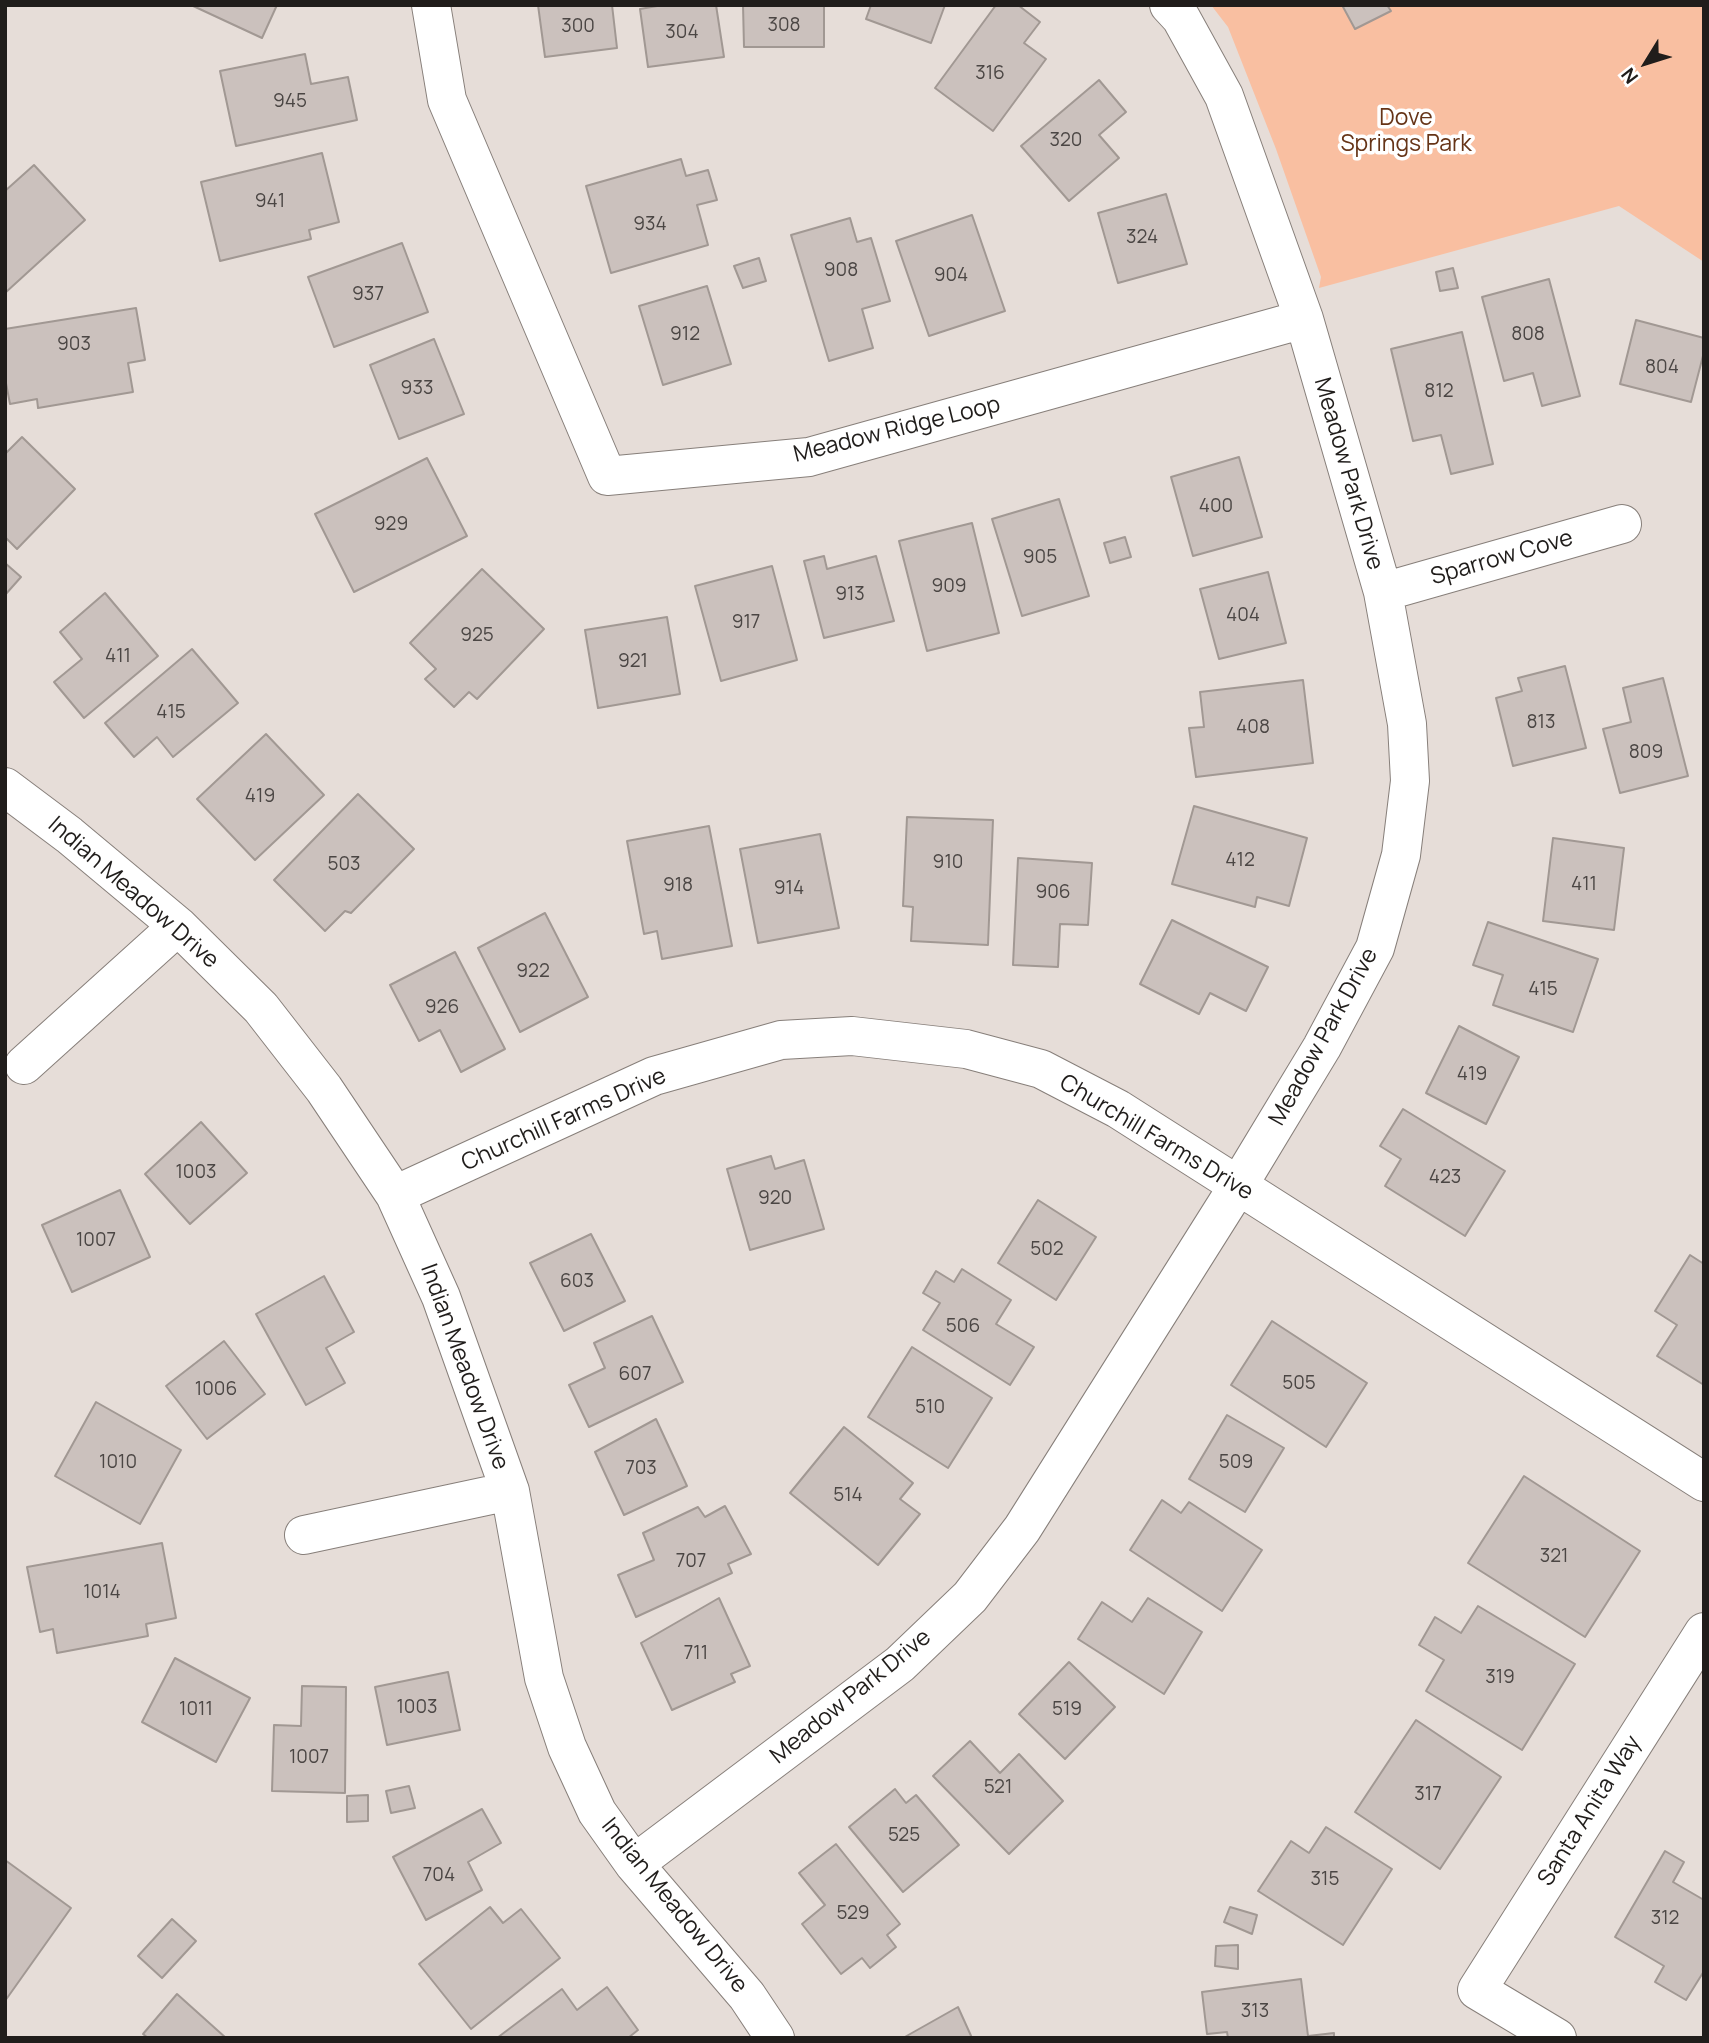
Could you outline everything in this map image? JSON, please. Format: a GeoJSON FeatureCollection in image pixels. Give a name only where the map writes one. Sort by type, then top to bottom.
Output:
{"type":"FeatureCollection","features":[{"type":"Feature","properties":{"kind":"street","name":"Meadow Ridge Loop"},"geometry":{"type":"LineString","coordinates":[[431,5],[447,100],[607,476],[809,457],[1304,319]]}},
{"type":"Feature","properties":{"kind":"street","name":"Meadow Park Drive"},"geometry":{"type":"LineString","coordinates":[[634,1864],[900,1664],[970,1597],[1022,1529],[1238,1186],[1322,1047],[1375,948],[1401,855],[1410,781],[1406,724],[1382,592],[1304,319],[1224,96],[1181,18],[1169,5]]}},
{"type":"Feature","properties":{"kind":"street","name":"Sparrow Cove"},"geometry":{"type":"LineString","coordinates":[[1382,592],[1622,524]]}},
{"type":"Feature","properties":{"kind":"street","name":"Indian Meadow Drive"},"geometry":{"type":"LineString","coordinates":[[5,787],[69,835],[178,926],[261,1007],[324,1089],[395,1195],[441,1297],[510,1491],[544,1678],[567,1747],[597,1812],[634,1864],[747,1996],[775,2038]]}},
{"type":"Feature","properties":{"kind":"street"},"geometry":{"type":"LineString","coordinates":[[24,1065],[178,926]]}},
{"type":"Feature","properties":{"kind":"street","name":"Churchill Farms Drive"},"geometry":{"type":"LineString","coordinates":[[395,1195],[654,1076],[781,1040],[852,1036],[966,1049],[1041,1069],[1118,1109],[1704,1482]]}},
{"type":"Feature","properties":{"kind":"street"},"geometry":{"type":"LineString","coordinates":[[304,1535],[510,1491]]}},
{"type":"Feature","properties":{"kind":"street","name":"Santa Anita Way"},"geometry":{"type":"LineString","coordinates":[[1557,2038],[1477,1990],[1704,1632]]}},
{"type":"Feature","properties":{"kind":"green space","name":"Dove Springs Park"},"geometry":{"type":"Polygon","coordinates":[[[1211,5],[1704,5],[1704,262],[1619,206],[1319,288],[1321,277],[1276,149],[1228,27],[1211,5]]]}},
{"type":"Feature","properties":{"kind":"building"},"geometry":{"type":"Polygon","coordinates":[[[191,5],[277,5],[262,38],[191,5]]]}},
{"type":"Feature","properties":{"kind":"building"},"geometry":{"type":"Polygon","coordinates":[[[538,5],[612,5],[617,48],[545,57],[538,5]]]}},
{"type":"Feature","properties":{"kind":"building"},"geometry":{"type":"Polygon","coordinates":[[[663,5],[716,5],[724,57],[648,67],[640,9],[663,5]]]}},
{"type":"Feature","properties":{"kind":"building"},"geometry":{"type":"Polygon","coordinates":[[[743,5],[824,5],[824,47],[744,47],[743,5]]]}},
{"type":"Feature","properties":{"kind":"building"},"geometry":{"type":"Polygon","coordinates":[[[871,5],[945,5],[931,43],[866,19],[871,5]]]}},
{"type":"Feature","properties":{"kind":"building"},"geometry":{"type":"Polygon","coordinates":[[[996,5],[1018,5],[1040,22],[1024,43],[1046,59],[993,131],[935,88],[996,5]]]}},
{"type":"Feature","properties":{"kind":"building"},"geometry":{"type":"Polygon","coordinates":[[[1342,5],[1387,5],[1391,11],[1355,29],[1342,5]]]}},
{"type":"Feature","properties":{"kind":"building"},"geometry":{"type":"Polygon","coordinates":[[[305,54],[311,84],[348,77],[357,120],[236,146],[220,71],[305,54]]]}},
{"type":"Feature","properties":{"kind":"building"},"geometry":{"type":"Polygon","coordinates":[[[1099,80],[1126,112],[1099,135],[1119,158],[1069,201],[1021,146],[1099,80]]]}},
{"type":"Feature","properties":{"kind":"building"},"geometry":{"type":"Polygon","coordinates":[[[322,153],[339,222],[309,230],[311,239],[220,261],[201,182],[322,153]]]}},
{"type":"Feature","properties":{"kind":"building"},"geometry":{"type":"Polygon","coordinates":[[[681,159],[686,176],[708,170],[717,200],[697,205],[708,245],[611,273],[586,186],[681,159]]]}},
{"type":"Feature","properties":{"kind":"building"},"geometry":{"type":"Polygon","coordinates":[[[34,165],[85,220],[5,293],[5,191],[34,165]]]}},
{"type":"Feature","properties":{"kind":"building"},"geometry":{"type":"Polygon","coordinates":[[[1166,194],[1187,264],[1118,283],[1098,213],[1166,194]]]}},
{"type":"Feature","properties":{"kind":"building"},"geometry":{"type":"Polygon","coordinates":[[[972,215],[1005,311],[929,336],[896,241],[972,215]]]}},
{"type":"Feature","properties":{"kind":"building"},"geometry":{"type":"Polygon","coordinates":[[[850,218],[857,242],[871,238],[890,301],[862,309],[873,348],[829,361],[791,235],[850,218]]]}},
{"type":"Feature","properties":{"kind":"building"},"geometry":{"type":"Polygon","coordinates":[[[402,243],[428,312],[334,347],[308,277],[402,243]]]}},
{"type":"Feature","properties":{"kind":"building"},"geometry":{"type":"Polygon","coordinates":[[[759,258],[766,281],[743,288],[734,266],[759,258]]]}},
{"type":"Feature","properties":{"kind":"building"},"geometry":{"type":"Polygon","coordinates":[[[1453,268],[1458,288],[1440,291],[1436,272],[1453,268]]]}},
{"type":"Feature","properties":{"kind":"building"},"geometry":{"type":"Polygon","coordinates":[[[1549,279],[1580,396],[1542,406],[1533,373],[1504,381],[1482,297],[1549,279]]]}},
{"type":"Feature","properties":{"kind":"building"},"geometry":{"type":"Polygon","coordinates":[[[707,286],[731,364],[663,385],[639,306],[707,286]]]}},
{"type":"Feature","properties":{"kind":"building"},"geometry":{"type":"Polygon","coordinates":[[[136,308],[145,360],[128,363],[133,392],[38,408],[37,399],[10,404],[5,378],[5,329],[136,308]]]}},
{"type":"Feature","properties":{"kind":"building"},"geometry":{"type":"Polygon","coordinates":[[[1636,320],[1704,338],[1704,352],[1691,402],[1620,384],[1636,320]]]}},
{"type":"Feature","properties":{"kind":"building"},"geometry":{"type":"Polygon","coordinates":[[[1462,332],[1493,464],[1451,474],[1441,435],[1413,441],[1391,349],[1462,332]]]}},
{"type":"Feature","properties":{"kind":"building"},"geometry":{"type":"Polygon","coordinates":[[[434,339],[464,414],[399,439],[370,365],[434,339]]]}},
{"type":"Feature","properties":{"kind":"building"},"geometry":{"type":"Polygon","coordinates":[[[22,437],[75,489],[17,549],[5,537],[5,454],[22,437]]]}},
{"type":"Feature","properties":{"kind":"building"},"geometry":{"type":"Polygon","coordinates":[[[1239,457],[1262,537],[1193,556],[1171,477],[1239,457]]]}},
{"type":"Feature","properties":{"kind":"building"},"geometry":{"type":"Polygon","coordinates":[[[427,458],[467,536],[354,592],[315,514],[427,458]]]}},
{"type":"Feature","properties":{"kind":"building"},"geometry":{"type":"Polygon","coordinates":[[[1059,499],[1089,596],[1022,616],[992,519],[1059,499]]]}},
{"type":"Feature","properties":{"kind":"building"},"geometry":{"type":"Polygon","coordinates":[[[972,523],[999,633],[927,651],[899,541],[972,523]]]}},
{"type":"Feature","properties":{"kind":"building"},"geometry":{"type":"Polygon","coordinates":[[[1125,537],[1131,557],[1110,563],[1104,543],[1125,537]]]}},
{"type":"Feature","properties":{"kind":"building"},"geometry":{"type":"Polygon","coordinates":[[[824,556],[827,569],[876,556],[894,621],[824,638],[804,561],[824,556]]]}},
{"type":"Feature","properties":{"kind":"building"},"geometry":{"type":"Polygon","coordinates":[[[5,563],[21,577],[5,595],[5,563]]]}},
{"type":"Feature","properties":{"kind":"building"},"geometry":{"type":"Polygon","coordinates":[[[772,566],[797,660],[721,681],[695,586],[772,566]]]}},
{"type":"Feature","properties":{"kind":"building"},"geometry":{"type":"Polygon","coordinates":[[[482,569],[544,629],[477,699],[469,692],[454,707],[425,679],[436,669],[410,643],[482,569]]]}},
{"type":"Feature","properties":{"kind":"building"},"geometry":{"type":"Polygon","coordinates":[[[1268,572],[1286,643],[1219,659],[1200,589],[1268,572]]]}},
{"type":"Feature","properties":{"kind":"building"},"geometry":{"type":"Polygon","coordinates":[[[105,593],[158,656],[84,718],[54,682],[82,659],[60,632],[105,593]]]}},
{"type":"Feature","properties":{"kind":"building"},"geometry":{"type":"Polygon","coordinates":[[[667,617],[680,694],[598,708],[585,630],[667,617]]]}},
{"type":"Feature","properties":{"kind":"building"},"geometry":{"type":"Polygon","coordinates":[[[192,649],[238,703],[173,757],[157,737],[134,757],[105,723],[192,649]]]}},
{"type":"Feature","properties":{"kind":"building"},"geometry":{"type":"Polygon","coordinates":[[[1565,666],[1586,748],[1513,766],[1496,698],[1522,691],[1518,678],[1565,666]]]}},
{"type":"Feature","properties":{"kind":"building"},"geometry":{"type":"Polygon","coordinates":[[[1663,678],[1688,776],[1620,793],[1603,729],[1631,722],[1623,688],[1663,678]]]}},
{"type":"Feature","properties":{"kind":"building"},"geometry":{"type":"Polygon","coordinates":[[[1303,680],[1313,763],[1196,777],[1189,728],[1204,727],[1200,692],[1303,680]]]}},
{"type":"Feature","properties":{"kind":"building"},"geometry":{"type":"Polygon","coordinates":[[[266,734],[324,795],[255,860],[197,799],[266,734]]]}},
{"type":"Feature","properties":{"kind":"building"},"geometry":{"type":"Polygon","coordinates":[[[358,794],[414,849],[351,913],[345,911],[325,931],[274,880],[358,794]]]}},
{"type":"Feature","properties":{"kind":"building"},"geometry":{"type":"Polygon","coordinates":[[[1194,806],[1307,838],[1289,906],[1257,897],[1255,907],[1172,884],[1194,806]]]}},
{"type":"Feature","properties":{"kind":"building"},"geometry":{"type":"Polygon","coordinates":[[[907,817],[993,820],[988,945],[911,941],[913,907],[903,906],[907,817]]]}},
{"type":"Feature","properties":{"kind":"building"},"geometry":{"type":"Polygon","coordinates":[[[709,826],[732,946],[662,959],[657,931],[644,934],[627,841],[709,826]]]}},
{"type":"Feature","properties":{"kind":"building"},"geometry":{"type":"Polygon","coordinates":[[[820,834],[839,928],[758,943],[740,849],[820,834]]]}},
{"type":"Feature","properties":{"kind":"building"},"geometry":{"type":"Polygon","coordinates":[[[1553,838],[1624,848],[1614,930],[1543,921],[1553,838]]]}},
{"type":"Feature","properties":{"kind":"building"},"geometry":{"type":"Polygon","coordinates":[[[1018,858],[1092,863],[1088,925],[1060,924],[1058,967],[1013,965],[1018,858]]]}},
{"type":"Feature","properties":{"kind":"building"},"geometry":{"type":"Polygon","coordinates":[[[545,913],[588,997],[520,1032],[478,948],[545,913]]]}},
{"type":"Feature","properties":{"kind":"building"},"geometry":{"type":"Polygon","coordinates":[[[1172,920],[1268,967],[1246,1011],[1210,993],[1199,1014],[1140,984],[1172,920]]]}},
{"type":"Feature","properties":{"kind":"building"},"geometry":{"type":"Polygon","coordinates":[[[1488,922],[1598,959],[1573,1032],[1493,1005],[1503,975],[1473,965],[1488,922]]]}},
{"type":"Feature","properties":{"kind":"building"},"geometry":{"type":"Polygon","coordinates":[[[455,952],[505,1049],[461,1072],[440,1030],[419,1041],[390,985],[455,952]]]}},
{"type":"Feature","properties":{"kind":"building"},"geometry":{"type":"Polygon","coordinates":[[[1459,1026],[1519,1057],[1486,1124],[1426,1093],[1459,1026]]]}},
{"type":"Feature","properties":{"kind":"building"},"geometry":{"type":"Polygon","coordinates":[[[1403,1109],[1505,1171],[1465,1236],[1385,1186],[1401,1159],[1380,1146],[1403,1109]]]}},
{"type":"Feature","properties":{"kind":"building"},"geometry":{"type":"Polygon","coordinates":[[[201,1122],[247,1173],[190,1224],[145,1174],[201,1122]]]}},
{"type":"Feature","properties":{"kind":"building"},"geometry":{"type":"Polygon","coordinates":[[[771,1156],[775,1169],[804,1160],[824,1229],[750,1250],[727,1169],[771,1156]]]}},
{"type":"Feature","properties":{"kind":"building"},"geometry":{"type":"Polygon","coordinates":[[[120,1190],[150,1257],[72,1292],[42,1225],[120,1190]]]}},
{"type":"Feature","properties":{"kind":"building"},"geometry":{"type":"Polygon","coordinates":[[[1038,1200],[1096,1237],[1056,1300],[998,1263],[1038,1200]]]}},
{"type":"Feature","properties":{"kind":"building"},"geometry":{"type":"Polygon","coordinates":[[[591,1234],[625,1301],[564,1331],[530,1263],[591,1234]]]}},
{"type":"Feature","properties":{"kind":"building"},"geometry":{"type":"Polygon","coordinates":[[[1690,1255],[1704,1264],[1704,1385],[1657,1356],[1677,1325],[1655,1311],[1690,1255]]]}},
{"type":"Feature","properties":{"kind":"building"},"geometry":{"type":"Polygon","coordinates":[[[962,1269],[1011,1300],[996,1324],[1034,1347],[1010,1385],[923,1330],[940,1303],[923,1293],[936,1271],[954,1282],[962,1269]]]}},
{"type":"Feature","properties":{"kind":"building"},"geometry":{"type":"Polygon","coordinates":[[[324,1276],[354,1332],[326,1348],[345,1383],[306,1405],[256,1314],[324,1276]]]}},
{"type":"Feature","properties":{"kind":"building"},"geometry":{"type":"Polygon","coordinates":[[[652,1316],[683,1382],[589,1427],[569,1385],[605,1368],[594,1343],[652,1316]]]}},
{"type":"Feature","properties":{"kind":"building"},"geometry":{"type":"Polygon","coordinates":[[[1272,1321],[1367,1383],[1326,1447],[1231,1385],[1272,1321]]]}},
{"type":"Feature","properties":{"kind":"building"},"geometry":{"type":"Polygon","coordinates":[[[224,1341],[265,1394],[207,1439],[166,1386],[224,1341]]]}},
{"type":"Feature","properties":{"kind":"building"},"geometry":{"type":"Polygon","coordinates":[[[912,1347],[992,1398],[948,1468],[868,1417],[912,1347]]]}},
{"type":"Feature","properties":{"kind":"building"},"geometry":{"type":"Polygon","coordinates":[[[96,1402],[181,1450],[140,1524],[55,1476],[96,1402]]]}},
{"type":"Feature","properties":{"kind":"building"},"geometry":{"type":"Polygon","coordinates":[[[1227,1415],[1284,1448],[1245,1512],[1189,1479],[1227,1415]]]}},
{"type":"Feature","properties":{"kind":"building"},"geometry":{"type":"Polygon","coordinates":[[[656,1419],[687,1486],[624,1515],[595,1452],[656,1419]]]}},
{"type":"Feature","properties":{"kind":"building"},"geometry":{"type":"Polygon","coordinates":[[[844,1427],[913,1483],[900,1499],[920,1514],[878,1565],[790,1493],[844,1427]]]}},
{"type":"Feature","properties":{"kind":"building"},"geometry":{"type":"Polygon","coordinates":[[[1524,1476],[1640,1551],[1585,1637],[1468,1563],[1524,1476]]]}},
{"type":"Feature","properties":{"kind":"building"},"geometry":{"type":"Polygon","coordinates":[[[1162,1500],[1181,1513],[1189,1502],[1262,1550],[1222,1611],[1130,1550],[1162,1500]]]}},
{"type":"Feature","properties":{"kind":"building"},"geometry":{"type":"Polygon","coordinates":[[[725,1506],[751,1554],[728,1564],[732,1573],[636,1617],[618,1575],[654,1560],[643,1533],[698,1507],[705,1517],[725,1506]]]}},
{"type":"Feature","properties":{"kind":"building"},"geometry":{"type":"Polygon","coordinates":[[[162,1543],[176,1618],[146,1624],[148,1636],[57,1653],[53,1629],[40,1632],[27,1567],[162,1543]]]}},
{"type":"Feature","properties":{"kind":"building"},"geometry":{"type":"Polygon","coordinates":[[[719,1598],[750,1666],[731,1674],[735,1682],[672,1710],[641,1643],[719,1598]]]}},
{"type":"Feature","properties":{"kind":"building"},"geometry":{"type":"Polygon","coordinates":[[[1148,1598],[1202,1632],[1164,1694],[1078,1639],[1102,1602],[1132,1622],[1148,1598]]]}},
{"type":"Feature","properties":{"kind":"building"},"geometry":{"type":"Polygon","coordinates":[[[1478,1606],[1575,1664],[1522,1750],[1426,1691],[1444,1660],[1419,1645],[1435,1617],[1461,1633],[1478,1606]]]}},
{"type":"Feature","properties":{"kind":"building"},"geometry":{"type":"Polygon","coordinates":[[[175,1658],[250,1698],[216,1762],[142,1722],[175,1658]]]}},
{"type":"Feature","properties":{"kind":"building"},"geometry":{"type":"Polygon","coordinates":[[[1069,1662],[1115,1707],[1065,1759],[1019,1714],[1069,1662]]]}},
{"type":"Feature","properties":{"kind":"building"},"geometry":{"type":"Polygon","coordinates":[[[448,1672],[460,1730],[387,1745],[375,1687],[448,1672]]]}},
{"type":"Feature","properties":{"kind":"building"},"geometry":{"type":"Polygon","coordinates":[[[302,1686],[346,1687],[345,1793],[272,1791],[274,1725],[301,1726],[302,1686]]]}},
{"type":"Feature","properties":{"kind":"building"},"geometry":{"type":"Polygon","coordinates":[[[1416,1720],[1501,1777],[1440,1869],[1355,1812],[1416,1720]]]}},
{"type":"Feature","properties":{"kind":"building"},"geometry":{"type":"Polygon","coordinates":[[[970,1741],[1000,1773],[1019,1754],[1063,1801],[1009,1854],[933,1776],[970,1741]]]}},
{"type":"Feature","properties":{"kind":"building"},"geometry":{"type":"Polygon","coordinates":[[[409,1786],[415,1808],[391,1813],[386,1791],[409,1786]]]}},
{"type":"Feature","properties":{"kind":"building"},"geometry":{"type":"Polygon","coordinates":[[[895,1789],[906,1803],[916,1795],[959,1845],[903,1892],[849,1827],[895,1789]]]}},
{"type":"Feature","properties":{"kind":"building"},"geometry":{"type":"Polygon","coordinates":[[[368,1795],[368,1821],[347,1822],[347,1796],[368,1795]]]}},
{"type":"Feature","properties":{"kind":"building"},"geometry":{"type":"Polygon","coordinates":[[[482,1809],[501,1843],[468,1862],[482,1890],[426,1920],[393,1857],[482,1809]]]}},
{"type":"Feature","properties":{"kind":"building"},"geometry":{"type":"Polygon","coordinates":[[[1326,1827],[1392,1869],[1343,1945],[1258,1891],[1291,1841],[1309,1853],[1326,1827]]]}},
{"type":"Feature","properties":{"kind":"building"},"geometry":{"type":"Polygon","coordinates":[[[836,1844],[900,1924],[887,1935],[896,1947],[870,1968],[862,1958],[841,1974],[802,1924],[825,1905],[799,1873],[836,1844]]]}},
{"type":"Feature","properties":{"kind":"building"},"geometry":{"type":"Polygon","coordinates":[[[1665,1851],[1684,1862],[1673,1882],[1704,1900],[1704,1971],[1686,2000],[1655,1982],[1664,1966],[1615,1937],[1665,1851]]]}},
{"type":"Feature","properties":{"kind":"building"},"geometry":{"type":"Polygon","coordinates":[[[5,1860],[71,1908],[5,2001],[5,1860]]]}},
{"type":"Feature","properties":{"kind":"building"},"geometry":{"type":"Polygon","coordinates":[[[490,1907],[503,1923],[521,1909],[560,1958],[471,2029],[419,1964],[490,1907]]]}},
{"type":"Feature","properties":{"kind":"building"},"geometry":{"type":"Polygon","coordinates":[[[1230,1907],[1257,1915],[1252,1934],[1224,1922],[1230,1907]]]}},
{"type":"Feature","properties":{"kind":"building"},"geometry":{"type":"Polygon","coordinates":[[[172,1919],[196,1941],[162,1978],[138,1956],[172,1919]]]}},
{"type":"Feature","properties":{"kind":"building"},"geometry":{"type":"Polygon","coordinates":[[[1238,1945],[1238,1969],[1215,1966],[1216,1946],[1238,1945]]]}},
{"type":"Feature","properties":{"kind":"building"},"geometry":{"type":"Polygon","coordinates":[[[1301,1979],[1308,2036],[1334,2033],[1334,2038],[1228,2038],[1227,2032],[1207,2034],[1202,1992],[1301,1979]]]}},
{"type":"Feature","properties":{"kind":"building"},"geometry":{"type":"Polygon","coordinates":[[[607,1987],[638,2030],[628,2038],[497,2038],[562,1989],[577,2010],[607,1987]]]}},
{"type":"Feature","properties":{"kind":"building"},"geometry":{"type":"Polygon","coordinates":[[[177,1994],[226,2038],[148,2038],[143,2034],[177,1994]]]}},
{"type":"Feature","properties":{"kind":"building"},"geometry":{"type":"Polygon","coordinates":[[[958,2007],[972,2038],[903,2038],[958,2007]]]}}]}
